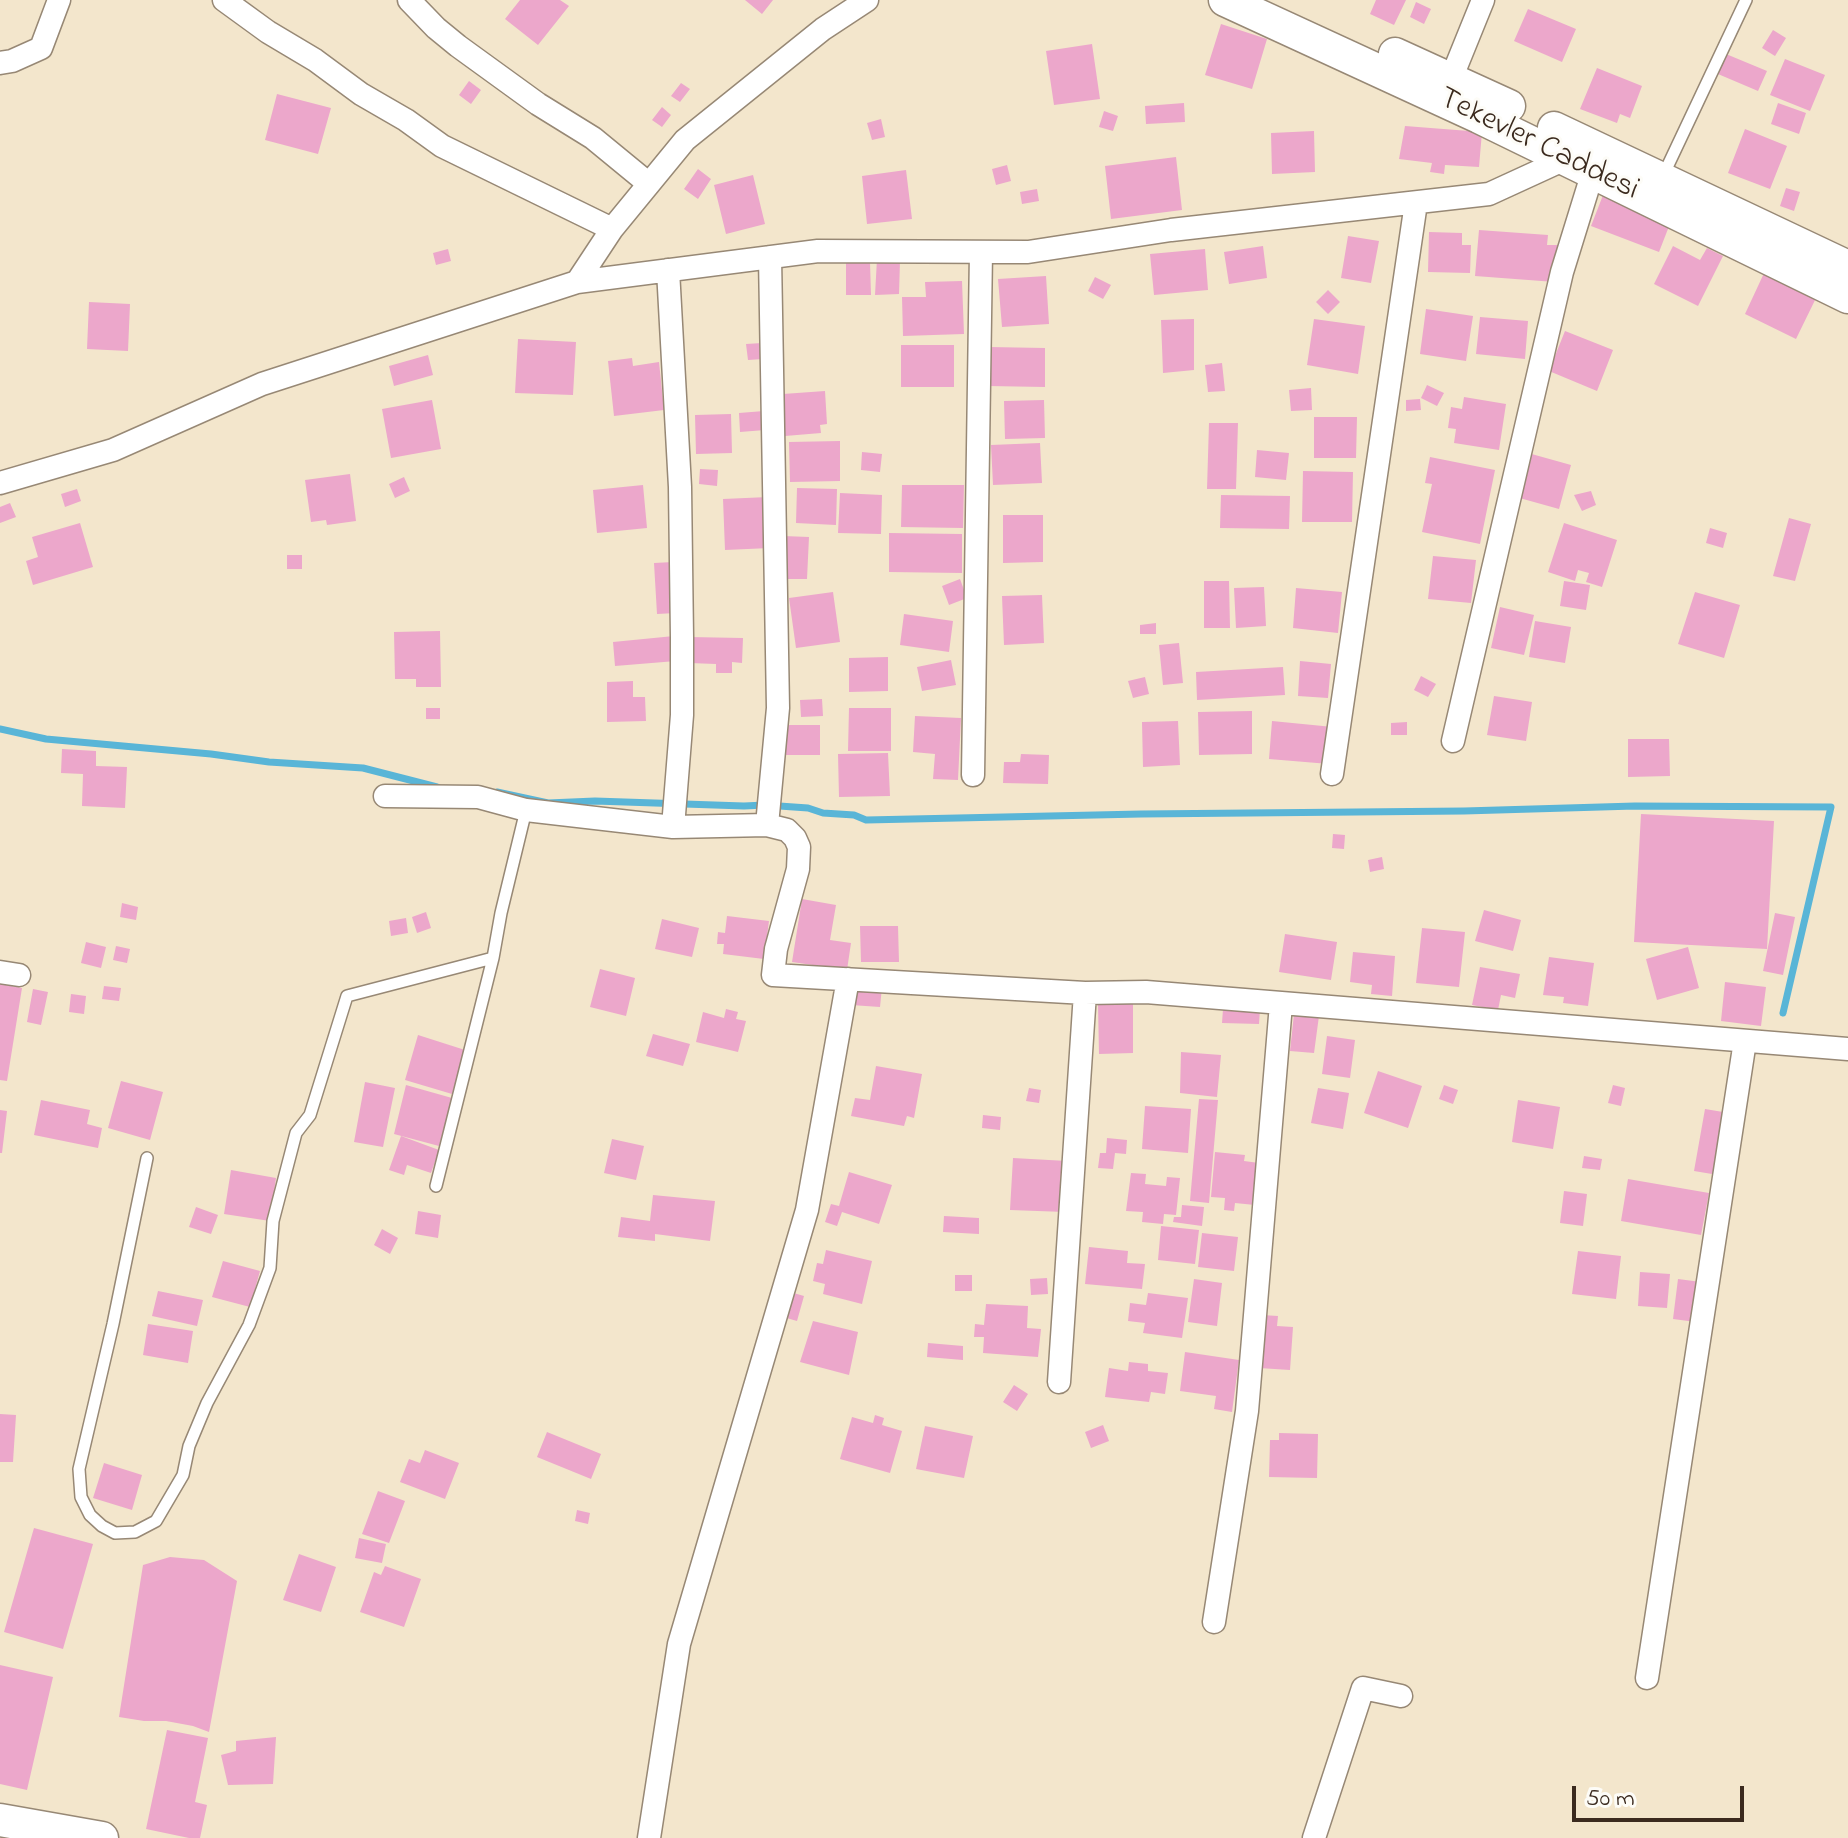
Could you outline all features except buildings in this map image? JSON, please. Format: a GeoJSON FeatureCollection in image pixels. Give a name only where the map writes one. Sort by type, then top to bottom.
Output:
{"type":"FeatureCollection","features":[{"type":"Feature","properties":{"kind":"street"},"geometry":{"type":"LineString","coordinates":[[0,63],[41,48],[59,0]]}},
{"type":"Feature","properties":{"kind":"street"},"geometry":{"type":"LineString","coordinates":[[224,0],[442,146],[612,229]]}},
{"type":"Feature","properties":{"kind":"street"},"geometry":{"type":"LineString","coordinates":[[409,0],[436,28],[481,63],[593,138],[649,184]]}},
{"type":"Feature","properties":{"kind":"street"},"geometry":{"type":"LineString","coordinates":[[577,282],[612,229],[685,140],[823,29],[867,0]]}},
{"type":"Feature","properties":{"kind":"street","name":"Tekevler Caddesi"},"geometry":{"type":"LineString","coordinates":[[1225,0],[1588,157],[1848,297]]}},
{"type":"Feature","properties":{"kind":"street"},"geometry":{"type":"LineString","coordinates":[[1271,0],[1451,79],[1588,157],[1662,179],[1848,267]]}},
{"type":"Feature","properties":{"kind":"street"},"geometry":{"type":"LineString","coordinates":[[1451,79],[1483,0]]}},
{"type":"Feature","properties":{"kind":"street"},"geometry":{"type":"LineString","coordinates":[[0,483],[113,450],[262,384],[577,282],[818,251],[1028,252],[1171,230],[1489,194],[1588,157]]}},
{"type":"Feature","properties":{"kind":"street"},"geometry":{"type":"LineString","coordinates":[[1453,741],[1588,157]]}},
{"type":"Feature","properties":{"kind":"street"},"geometry":{"type":"LineString","coordinates":[[1332,774],[1416,203]]}},
{"type":"Feature","properties":{"kind":"street"},"geometry":{"type":"LineString","coordinates":[[973,775],[981,252]]}},
{"type":"Feature","properties":{"kind":"street"},"geometry":{"type":"LineString","coordinates":[[767,825],[778,708],[770,257]]}},
{"type":"Feature","properties":{"kind":"street"},"geometry":{"type":"LineString","coordinates":[[668,270],[682,557],[682,715],[673,827]]}},
{"type":"Feature","properties":{"kind":"street"},"geometry":{"type":"LineString","coordinates":[[385,796],[478,797],[526,810],[673,827],[767,825],[787,830],[799,847],[798,869],[776,949],[773,975],[1085,993],[1146,992],[1848,1049]]}},
{"type":"Feature","properties":{"kind":"street"},"geometry":{"type":"LineString","coordinates":[[649,1838],[679,1644],[807,1210],[848,979]]}},
{"type":"Feature","properties":{"kind":"street"},"geometry":{"type":"LineString","coordinates":[[1059,1382],[1085,993]]}},
{"type":"Feature","properties":{"kind":"street"},"geometry":{"type":"LineString","coordinates":[[1214,1622],[1247,1411],[1281,1004]]}},
{"type":"Feature","properties":{"kind":"street"},"geometry":{"type":"LineString","coordinates":[[1647,1678],[1745,1041]]}},
{"type":"Feature","properties":{"kind":"street"},"geometry":{"type":"LineString","coordinates":[[1314,1838],[1363,1688],[1401,1696]]}},
{"type":"Feature","properties":{"kind":"street"},"geometry":{"type":"LineString","coordinates":[[0,1820],[102,1838]]}},
{"type":"Feature","properties":{"kind":"lane"},"geometry":{"type":"LineString","coordinates":[[1662,179],[1746,0]]}},
{"type":"Feature","properties":{"kind":"lane"},"geometry":{"type":"LineString","coordinates":[[436,1186],[526,810]]}},
{"type":"Feature","properties":{"kind":"lane"},"geometry":{"type":"LineString","coordinates":[[147,1158],[79,1469],[81,1497],[90,1515],[115,1533],[135,1532],[156,1521],[183,1475],[189,1446],[207,1403],[249,1325],[270,1268],[273,1221],[296,1133],[310,1115],[347,996],[493,958]]}},
{"type":"Feature","properties":{"kind":"waterway"},"geometry":{"type":"LineString","coordinates":[[0,729],[46,739],[269,762],[363,768],[437,787]]}},
{"type":"Feature","properties":{"kind":"waterway"},"geometry":{"type":"LineString","coordinates":[[497,792],[548,803],[595,801],[808,808],[823,813],[854,815],[866,820],[1635,806],[1831,807],[1783,1013]]}}]}
